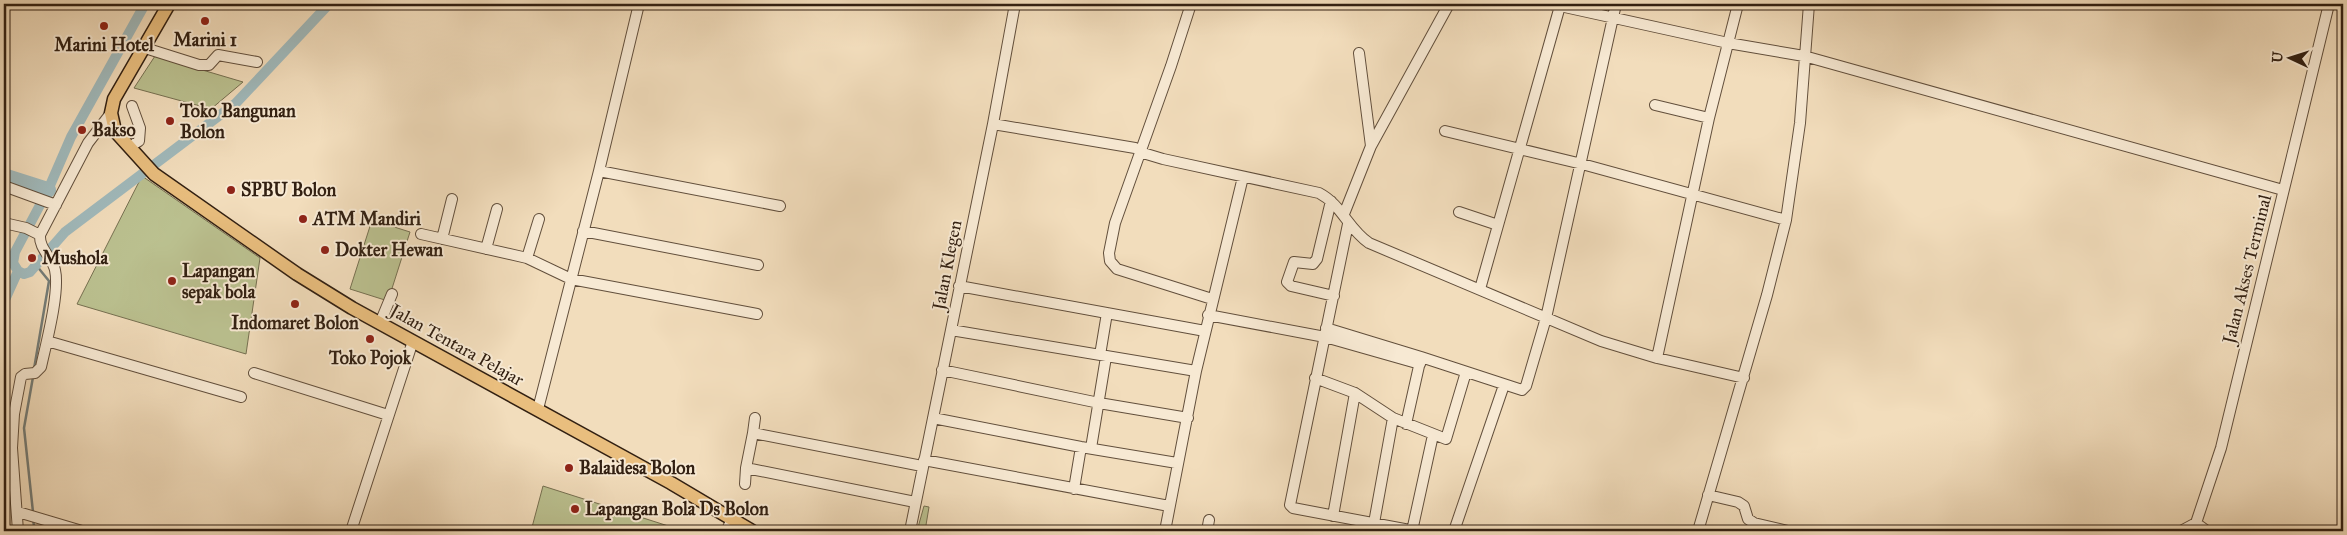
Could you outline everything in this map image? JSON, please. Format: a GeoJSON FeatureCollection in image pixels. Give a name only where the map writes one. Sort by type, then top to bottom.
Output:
{"type":"FeatureCollection","features":[{"type":"Feature","properties":{"kind":"main road"},"geometry":{"type":"LineString","coordinates":[[129,147],[115,131],[111,114],[114,99],[169,4]]}},
{"type":"Feature","properties":{"kind":"main road","name":"Jalan Tentara Pelajar"},"geometry":{"type":"LineString","coordinates":[[129,147],[154,174],[297,274],[380,323],[671,483],[729,526],[752,531]]}},
{"type":"Feature","properties":{"kind":"street"},"geometry":{"type":"LineString","coordinates":[[538,409],[599,171],[639,4]]}},
{"type":"Feature","properties":{"kind":"street","name":"Jalan Klegen"},"geometry":{"type":"LineString","coordinates":[[910,531],[993,124],[1015,4]]}},
{"type":"Feature","properties":{"kind":"street"},"geometry":{"type":"LineString","coordinates":[[1191,4],[1114,223],[1109,249],[1110,261],[1117,269],[1212,299]]}},
{"type":"Feature","properties":{"kind":"street"},"geometry":{"type":"LineString","coordinates":[[1432,435],[1413,531],[1293,508],[1290,505],[1314,378],[1334,296],[1346,219],[1372,146],[1449,4]]}},
{"type":"Feature","properties":{"kind":"street"},"geometry":{"type":"LineString","coordinates":[[1208,315],[1326,332],[1466,372],[1504,385],[1524,389],[1546,318],[1582,164],[1616,4]]}},
{"type":"Feature","properties":{"kind":"street"},"geometry":{"type":"LineString","coordinates":[[1657,358],[1709,118],[1738,4]]}},
{"type":"Feature","properties":{"kind":"street"},"geometry":{"type":"LineString","coordinates":[[1698,531],[1744,378],[1786,220],[1800,123],[1809,4]]}},
{"type":"Feature","properties":{"kind":"street","name":"Jalan Akses Terminal"},"geometry":{"type":"LineString","coordinates":[[2196,523],[2221,448],[2329,4]]}},
{"type":"Feature","properties":{"kind":"street"},"geometry":{"type":"LineString","coordinates":[[1480,289],[1520,151],[1556,5],[1728,43],[1804,56],[2283,190]]}},
{"type":"Feature","properties":{"kind":"street"},"geometry":{"type":"LineString","coordinates":[[145,48],[199,65],[208,65],[218,55],[257,62]]}},
{"type":"Feature","properties":{"kind":"street"},"geometry":{"type":"LineString","coordinates":[[1359,53],[1372,146]]}},
{"type":"Feature","properties":{"kind":"street"},"geometry":{"type":"LineString","coordinates":[[1655,105],[1709,118]]}},
{"type":"Feature","properties":{"kind":"street"},"geometry":{"type":"LineString","coordinates":[[129,147],[139,140],[140,135],[132,106]]}},
{"type":"Feature","properties":{"kind":"street"},"geometry":{"type":"LineString","coordinates":[[34,232],[50,202],[88,142],[111,114]]}},
{"type":"Feature","properties":{"kind":"street"},"geometry":{"type":"LineString","coordinates":[[993,124],[1127,146],[1150,156],[1319,193],[1331,201],[1369,243],[1601,341],[1657,358],[1744,378]]}},
{"type":"Feature","properties":{"kind":"street"},"geometry":{"type":"LineString","coordinates":[[1445,131],[1520,151],[1582,164],[1786,220]]}},
{"type":"Feature","properties":{"kind":"street"},"geometry":{"type":"LineString","coordinates":[[599,171],[780,206]]}},
{"type":"Feature","properties":{"kind":"street"},"geometry":{"type":"LineString","coordinates":[[1165,531],[1208,315],[1243,177]]}},
{"type":"Feature","properties":{"kind":"street"},"geometry":{"type":"LineString","coordinates":[[4,186],[50,202]]}},
{"type":"Feature","properties":{"kind":"street"},"geometry":{"type":"LineString","coordinates":[[442,239],[452,199]]}},
{"type":"Feature","properties":{"kind":"street"},"geometry":{"type":"LineString","coordinates":[[1331,201],[1317,259],[1313,264],[1294,262],[1287,282],[1291,286],[1334,296]]}},
{"type":"Feature","properties":{"kind":"street"},"geometry":{"type":"LineString","coordinates":[[486,249],[497,209]]}},
{"type":"Feature","properties":{"kind":"street"},"geometry":{"type":"LineString","coordinates":[[1459,212],[1498,225]]}},
{"type":"Feature","properties":{"kind":"street"},"geometry":{"type":"LineString","coordinates":[[527,258],[539,218]]}},
{"type":"Feature","properties":{"kind":"street"},"geometry":{"type":"LineString","coordinates":[[4,223],[34,232],[53,264],[55,282],[47,341],[41,367],[19,380],[12,435],[20,512],[18,531]]}},
{"type":"Feature","properties":{"kind":"street"},"geometry":{"type":"LineString","coordinates":[[583,231],[758,265]]}},
{"type":"Feature","properties":{"kind":"street"},"geometry":{"type":"LineString","coordinates":[[421,234],[527,258],[571,279],[757,314]]}},
{"type":"Feature","properties":{"kind":"street"},"geometry":{"type":"LineString","coordinates":[[959,286],[1205,331]]}},
{"type":"Feature","properties":{"kind":"street"},"geometry":{"type":"LineString","coordinates":[[380,323],[392,294]]}},
{"type":"Feature","properties":{"kind":"street"},"geometry":{"type":"LineString","coordinates":[[1074,489],[1099,403],[1107,313]]}},
{"type":"Feature","properties":{"kind":"street"},"geometry":{"type":"LineString","coordinates":[[951,330],[1196,371]]}},
{"type":"Feature","properties":{"kind":"street"},"geometry":{"type":"LineString","coordinates":[[47,341],[241,397]]}},
{"type":"Feature","properties":{"kind":"street"},"geometry":{"type":"LineString","coordinates":[[351,531],[413,341]]}},
{"type":"Feature","properties":{"kind":"street"},"geometry":{"type":"LineString","coordinates":[[1406,424],[1421,360]]}},
{"type":"Feature","properties":{"kind":"street"},"geometry":{"type":"LineString","coordinates":[[942,370],[1099,403],[1188,418]]}},
{"type":"Feature","properties":{"kind":"street"},"geometry":{"type":"LineString","coordinates":[[1314,378],[1355,393],[1393,418],[1443,439],[1447,437],[1466,372]]}},
{"type":"Feature","properties":{"kind":"street"},"geometry":{"type":"LineString","coordinates":[[254,373],[388,415]]}},
{"type":"Feature","properties":{"kind":"street"},"geometry":{"type":"LineString","coordinates":[[1454,531],[1504,385]]}},
{"type":"Feature","properties":{"kind":"street"},"geometry":{"type":"LineString","coordinates":[[1333,516],[1355,393]]}},
{"type":"Feature","properties":{"kind":"street"},"geometry":{"type":"LineString","coordinates":[[745,484],[755,418]]}},
{"type":"Feature","properties":{"kind":"street"},"geometry":{"type":"LineString","coordinates":[[933,418],[1086,448],[1178,463]]}},
{"type":"Feature","properties":{"kind":"street"},"geometry":{"type":"LineString","coordinates":[[1374,523],[1393,418]]}},
{"type":"Feature","properties":{"kind":"street"},"geometry":{"type":"LineString","coordinates":[[753,433],[1169,506]]}},
{"type":"Feature","properties":{"kind":"street"},"geometry":{"type":"LineString","coordinates":[[746,468],[915,502]]}},
{"type":"Feature","properties":{"kind":"street"},"geometry":{"type":"LineString","coordinates":[[1708,495],[1738,502],[1744,506],[1748,519],[1754,523],[1788,531]]}},
{"type":"Feature","properties":{"kind":"street"},"geometry":{"type":"LineString","coordinates":[[20,512],[82,531]]}},
{"type":"Feature","properties":{"kind":"street"},"geometry":{"type":"LineString","coordinates":[[1207,531],[1209,520]]}},
{"type":"Feature","properties":{"kind":"street"},"geometry":{"type":"LineString","coordinates":[[2181,531],[2196,523],[2207,531]]}},
{"type":"Feature","properties":{"kind":"green space"},"geometry":{"type":"Polygon","coordinates":[[[155,56],[243,82],[211,109],[134,88],[155,56]]]}},
{"type":"Feature","properties":{"kind":"green space","name":"Lapangan sepak bola"},"geometry":{"type":"Polygon","coordinates":[[[142,176],[260,258],[246,354],[77,304],[142,176]]]}},
{"type":"Feature","properties":{"kind":"green space"},"geometry":{"type":"Polygon","coordinates":[[[372,220],[410,232],[388,301],[350,289],[372,220]]]}},
{"type":"Feature","properties":{"kind":"green space","name":"Lapangan Bola Ds Bolon"},"geometry":{"type":"Polygon","coordinates":[[[543,486],[684,531],[531,531],[543,486]]]}},
{"type":"Feature","properties":{"kind":"green space"},"geometry":{"type":"Polygon","coordinates":[[[924,506],[929,507],[925,531],[917,531],[924,506]]]}},
{"type":"Feature","properties":{"kind":"waterway"},"geometry":{"type":"LineString","coordinates":[[4,302],[18,271],[13,263],[15,252],[48,190],[71,137],[145,4]]}},
{"type":"Feature","properties":{"kind":"waterway"},"geometry":{"type":"LineString","coordinates":[[18,271],[24,274],[30,272],[65,232],[236,103],[329,4]]}},
{"type":"Feature","properties":{"kind":"waterway"},"geometry":{"type":"LineString","coordinates":[[4,176],[48,190]]}},
{"type":"Feature","properties":{"kind":"waterway"},"geometry":{"type":"LineString","coordinates":[[34,369],[49,281],[36,265]]}},
{"type":"Feature","properties":{"kind":"waterway"},"geometry":{"type":"LineString","coordinates":[[33,377],[24,428],[33,512]]}},
{"type":"Feature","properties":{"kind":"waterway"},"geometry":{"type":"LineString","coordinates":[[33,520],[35,531]]}},
{"type":"Feature","properties":{"kind":"place","name":"Marini 1"},"geometry":{"type":"Point","coordinates":[205,21]}},
{"type":"Feature","properties":{"kind":"place","name":"Marini Hotel"},"geometry":{"type":"Point","coordinates":[104,26]}},
{"type":"Feature","properties":{"kind":"place","name":"Toko Bangunan Bolon"},"geometry":{"type":"Point","coordinates":[170,121]}},
{"type":"Feature","properties":{"kind":"place","name":"Bakso"},"geometry":{"type":"Point","coordinates":[82,130]}},
{"type":"Feature","properties":{"kind":"place","name":"SPBU Bolon"},"geometry":{"type":"Point","coordinates":[231,190]}},
{"type":"Feature","properties":{"kind":"place","name":"ATM Mandiri"},"geometry":{"type":"Point","coordinates":[303,219]}},
{"type":"Feature","properties":{"kind":"place","name":"Dokter Hewan"},"geometry":{"type":"Point","coordinates":[325,250]}},
{"type":"Feature","properties":{"kind":"place","name":"Mushola"},"geometry":{"type":"Point","coordinates":[32,258]}},
{"type":"Feature","properties":{"kind":"place","name":"Lapangan sepak bola"},"geometry":{"type":"Point","coordinates":[172,281]}},
{"type":"Feature","properties":{"kind":"place","name":"Indomaret Bolon"},"geometry":{"type":"Point","coordinates":[295,304]}},
{"type":"Feature","properties":{"kind":"place","name":"Toko Pojok"},"geometry":{"type":"Point","coordinates":[370,339]}},
{"type":"Feature","properties":{"kind":"place","name":"Balaidesa Bolon"},"geometry":{"type":"Point","coordinates":[569,468]}},
{"type":"Feature","properties":{"kind":"place","name":"Lapangan Bola Ds Bolon"},"geometry":{"type":"Point","coordinates":[575,509]}}]}
